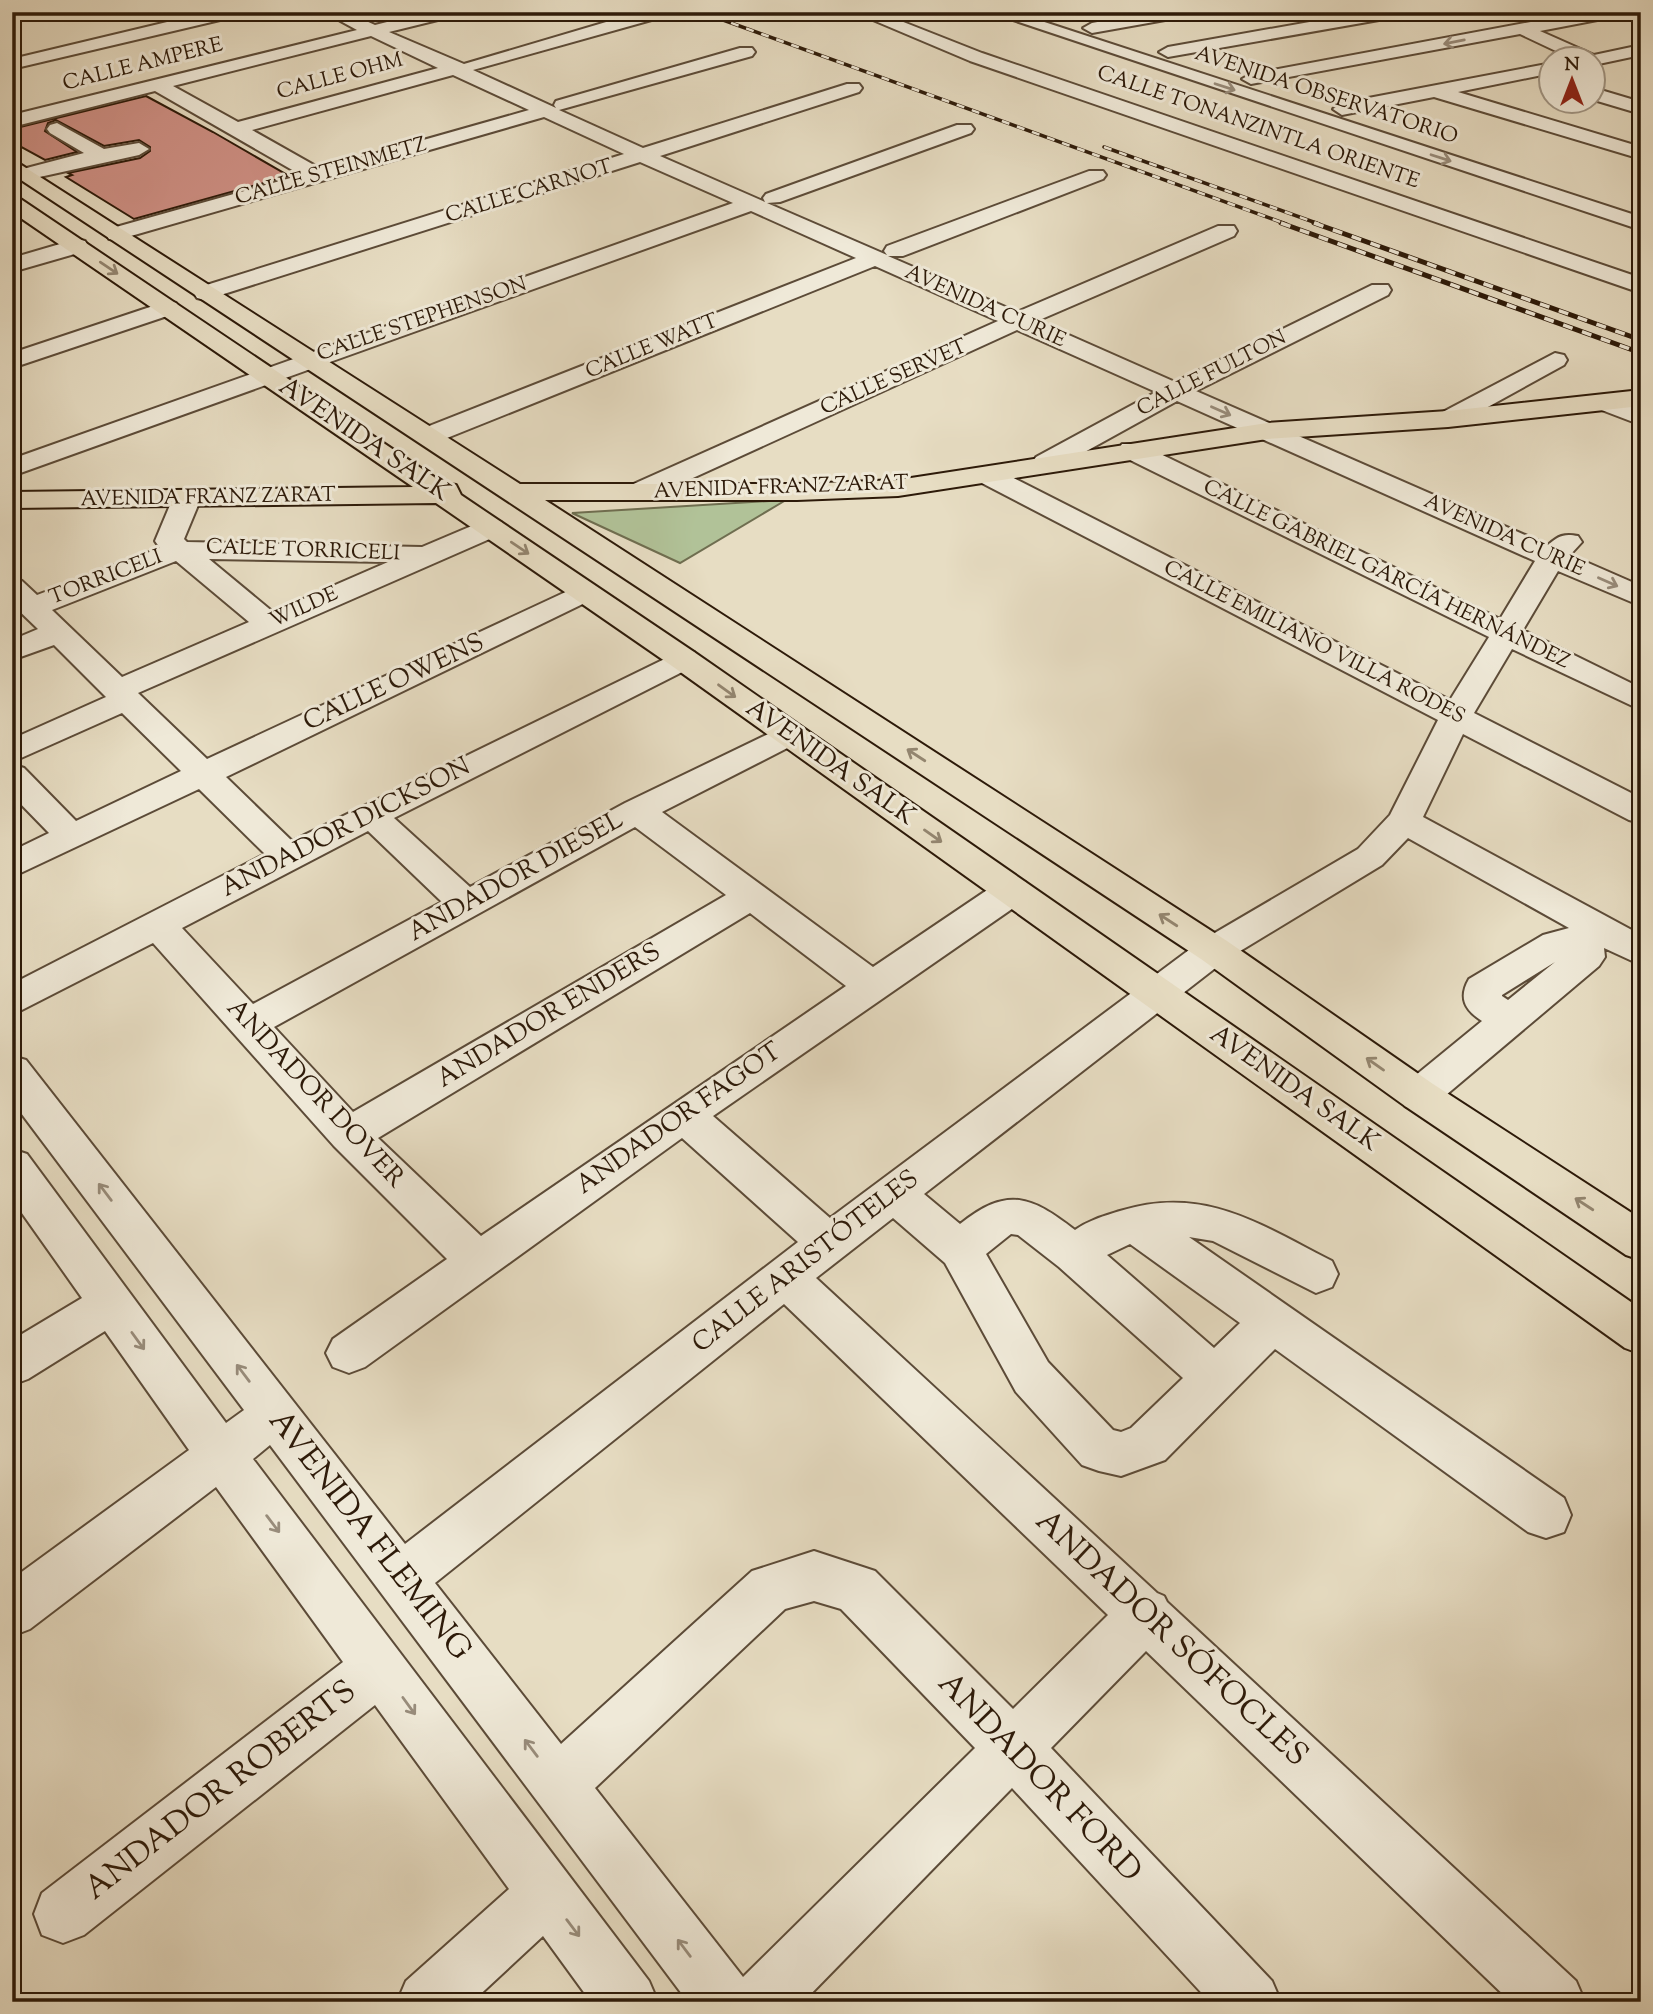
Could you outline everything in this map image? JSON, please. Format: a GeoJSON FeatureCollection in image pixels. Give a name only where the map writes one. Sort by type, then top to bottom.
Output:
{"type":"FeatureCollection","features":[{"type":"Feature","properties":{"kind":"main road","name":"AVENIDA SALK"},"geometry":{"type":"LineString","coordinates":[[17,180],[117,234],[428,436],[1214,950],[1419,1095],[1638,1234]]}},
{"type":"Feature","properties":{"kind":"main road","name":"AVENIDA SALK"},"geometry":{"type":"LineString","coordinates":[[17,180],[77,246],[453,500],[682,659],[1641,1334]]}},
{"type":"Feature","properties":{"kind":"main road","name":"AVENIDA FRANZ ZARAT"},"geometry":{"type":"LineString","coordinates":[[12,500],[453,500],[482,511],[498,508],[510,501],[504,486],[639,492],[797,492],[885,488],[987,475],[1045,463],[1267,431],[1448,419],[1608,404],[1641,398]]}},
{"type":"Feature","properties":{"kind":"street"},"geometry":{"type":"LineString","coordinates":[[12,15],[24,12]]}},
{"type":"Feature","properties":{"kind":"street"},"geometry":{"type":"LineString","coordinates":[[12,64],[231,12]]}},
{"type":"Feature","properties":{"kind":"street","name":"AVENIDA CURIE"},"geometry":{"type":"LineString","coordinates":[[332,12],[380,29],[465,66],[554,108],[1185,386],[1309,429],[1560,550],[1641,597]]}},
{"type":"Feature","properties":{"kind":"street","name":"AVENIDA CURIE"},"geometry":{"type":"LineString","coordinates":[[353,12],[380,29]]}},
{"type":"Feature","properties":{"kind":"street","name":"CALLE AMPERE"},"geometry":{"type":"LineString","coordinates":[[12,121],[448,12]]}},
{"type":"Feature","properties":{"kind":"street","name":"CALLE TONANZINTLA ORIENTE"},"geometry":{"type":"LineString","coordinates":[[862,12],[976,57],[1189,127],[1641,286]]}},
{"type":"Feature","properties":{"kind":"street","name":"AVENIDA OBSERVATORIO"},"geometry":{"type":"LineString","coordinates":[[997,12],[1043,20],[1188,75],[1641,224]]}},
{"type":"Feature","properties":{"kind":"street"},"geometry":{"type":"LineString","coordinates":[[1093,28],[1182,12]]}},
{"type":"Feature","properties":{"kind":"street"},"geometry":{"type":"LineString","coordinates":[[1168,52],[1396,12]]}},
{"type":"Feature","properties":{"kind":"street"},"geometry":{"type":"LineString","coordinates":[[1251,79],[1613,12]]}},
{"type":"Feature","properties":{"kind":"street","name":"CALLE OHM"},"geometry":{"type":"LineString","coordinates":[[235,129],[649,15]]}},
{"type":"Feature","properties":{"kind":"street"},"geometry":{"type":"LineString","coordinates":[[1492,16],[1560,46]]}},
{"type":"Feature","properties":{"kind":"street","name":"AVENIDA OBSERVATORIO"},"geometry":{"type":"LineString","coordinates":[[1043,20],[1065,19],[1641,205]]}},
{"type":"Feature","properties":{"kind":"street"},"geometry":{"type":"LineString","coordinates":[[1608,57],[1641,50]]}},
{"type":"Feature","properties":{"kind":"street","name":"CALLE STEINMETZ"},"geometry":{"type":"LineString","coordinates":[[117,234],[746,52]]}},
{"type":"Feature","properties":{"kind":"street"},"geometry":{"type":"LineString","coordinates":[[1188,75],[1211,66]]}},
{"type":"Feature","properties":{"kind":"street"},"geometry":{"type":"LineString","coordinates":[[1342,109],[1538,71]]}},
{"type":"Feature","properties":{"kind":"street"},"geometry":{"type":"LineString","coordinates":[[1521,74],[1538,78]]}},
{"type":"Feature","properties":{"kind":"street"},"geometry":{"type":"LineString","coordinates":[[156,85],[317,176]]}},
{"type":"Feature","properties":{"kind":"street","name":"CALLE CARNOT"},"geometry":{"type":"LineString","coordinates":[[205,293],[853,88]]}},
{"type":"Feature","properties":{"kind":"street"},"geometry":{"type":"LineString","coordinates":[[1435,91],[1641,153]]}},
{"type":"Feature","properties":{"kind":"street"},"geometry":{"type":"LineString","coordinates":[[1608,98],[1641,108]]}},
{"type":"Feature","properties":{"kind":"street"},"geometry":{"type":"LineString","coordinates":[[1239,109],[1264,100]]}},
{"type":"Feature","properties":{"kind":"street"},"geometry":{"type":"LineString","coordinates":[[1189,127],[1214,118]]}},
{"type":"Feature","properties":{"kind":"street"},"geometry":{"type":"LineString","coordinates":[[57,129],[101,155]]}},
{"type":"Feature","properties":{"kind":"street","name":"CALLE STEPHENSON"},"geometry":{"type":"LineString","coordinates":[[12,468],[308,360],[964,129]]}},
{"type":"Feature","properties":{"kind":"street"},"geometry":{"type":"LineString","coordinates":[[17,180],[101,155],[139,149]]}},
{"type":"Feature","properties":{"kind":"street","name":"CALLE WATT"},"geometry":{"type":"LineString","coordinates":[[428,436],[885,255],[1096,175]]}},
{"type":"Feature","properties":{"kind":"street"},"geometry":{"type":"LineString","coordinates":[[1602,232],[1641,230]]}},
{"type":"Feature","properties":{"kind":"street","name":"CALLE SERVET"},"geometry":{"type":"LineString","coordinates":[[639,492],[1026,317],[1226,232]]}},
{"type":"Feature","properties":{"kind":"street"},"geometry":{"type":"LineString","coordinates":[[1468,247],[1511,239],[1563,235]]}},
{"type":"Feature","properties":{"kind":"street"},"geometry":{"type":"LineString","coordinates":[[12,265],[77,246]]}},
{"type":"Feature","properties":{"kind":"street","name":"CALLE FULTON"},"geometry":{"type":"LineString","coordinates":[[1045,463],[1185,386],[1380,290]]}},
{"type":"Feature","properties":{"kind":"street"},"geometry":{"type":"LineString","coordinates":[[12,361],[168,308]]}},
{"type":"Feature","properties":{"kind":"street"},"geometry":{"type":"LineString","coordinates":[[1448,419],[1555,360]]}},
{"type":"Feature","properties":{"kind":"street","name":"AVENIDA CURIE"},"geometry":{"type":"LineString","coordinates":[[1185,386],[1267,431],[1560,550],[1641,574]]}},
{"type":"Feature","properties":{"kind":"street"},"geometry":{"type":"LineString","coordinates":[[1608,404],[1641,417]]}},
{"type":"Feature","properties":{"kind":"street","name":"CALLE GABRIEL GARCÍA HERNÁNDEZ"},"geometry":{"type":"LineString","coordinates":[[1131,450],[1641,700]]}},
{"type":"Feature","properties":{"kind":"street","name":"CALLE EMILIANO VILLA RODES"},"geometry":{"type":"LineString","coordinates":[[987,475],[1641,812]]}},
{"type":"Feature","properties":{"kind":"street","name":"CALLE TORRICELI"},"geometry":{"type":"LineString","coordinates":[[187,498],[169,541],[270,623]]}},
{"type":"Feature","properties":{"kind":"street","name":"WILDE"},"geometry":{"type":"LineString","coordinates":[[12,752],[122,694],[270,623],[491,528]]}},
{"type":"Feature","properties":{"kind":"street","name":"CALLE TORRICELI"},"geometry":{"type":"LineString","coordinates":[[180,550],[427,554]]}},
{"type":"Feature","properties":{"kind":"street","name":"TORRICELI"},"geometry":{"type":"LineString","coordinates":[[22,597],[180,550]]}},
{"type":"Feature","properties":{"kind":"street","name":"CALLE ARISTÓTELES"},"geometry":{"type":"LineString","coordinates":[[401,1578],[829,1243],[1214,950],[1370,857],[1404,821],[1456,716],[1560,550]]}},
{"type":"Feature","properties":{"kind":"street","name":"CALLE OWENS"},"geometry":{"type":"LineString","coordinates":[[12,865],[585,592]]}},
{"type":"Feature","properties":{"kind":"street"},"geometry":{"type":"LineString","coordinates":[[22,597],[288,857]]}},
{"type":"Feature","properties":{"kind":"street"},"geometry":{"type":"LineString","coordinates":[[12,651],[58,632]]}},
{"type":"Feature","properties":{"kind":"street","name":"ANDADOR DICKSON"},"geometry":{"type":"LineString","coordinates":[[12,1001],[288,857],[682,659]]}},
{"type":"Feature","properties":{"kind":"street","name":"ANDADOR DIESEL"},"geometry":{"type":"LineString","coordinates":[[248,1024],[637,811],[787,735]]}},
{"type":"Feature","properties":{"kind":"street"},"geometry":{"type":"LineString","coordinates":[[12,775],[72,837]]}},
{"type":"Feature","properties":{"kind":"street"},"geometry":{"type":"LineString","coordinates":[[637,811],[872,985]]}},
{"type":"Feature","properties":{"kind":"street"},"geometry":{"type":"LineString","coordinates":[[371,815],[466,904]]}},
{"type":"Feature","properties":{"kind":"street"},"geometry":{"type":"LineString","coordinates":[[1404,821],[1641,952]]}},
{"type":"Feature","properties":{"kind":"street","name":"ANDADOR FAGOT"},"geometry":{"type":"LineString","coordinates":[[349,1353],[684,1115],[1012,891]]}},
{"type":"Feature","properties":{"kind":"street","name":"ANDADOR ENDERS"},"geometry":{"type":"LineString","coordinates":[[349,1135],[750,897]]}},
{"type":"Feature","properties":{"kind":"street","name":"ANDADOR DOVER"},"geometry":{"type":"LineString","coordinates":[[157,924],[349,1135],[477,1260]]}},
{"type":"Feature","properties":{"kind":"street"},"geometry":{"type":"LineString","coordinates":[[1419,1095],[1511,1020]]}},
{"type":"Feature","properties":{"kind":"street","name":"AVENIDA FLEMING"},"geometry":{"type":"LineString","coordinates":[[12,1071],[725,2002]]}},
{"type":"Feature","properties":{"kind":"street"},"geometry":{"type":"LineString","coordinates":[[684,1115],[829,1243]]}},
{"type":"Feature","properties":{"kind":"street"},"geometry":{"type":"LineString","coordinates":[[12,1166],[222,1456],[628,2002]]}},
{"type":"Feature","properties":{"kind":"street"},"geometry":{"type":"LineString","coordinates":[[894,1194],[960,1251],[1032,1377],[1099,1449],[1121,1454],[1148,1444],[1274,1320]]}},
{"type":"Feature","properties":{"kind":"street"},"geometry":{"type":"LineString","coordinates":[[960,1251],[991,1224],[1007,1216],[1028,1218],[1075,1254],[1214,1377]]}},
{"type":"Feature","properties":{"kind":"street"},"geometry":{"type":"LineString","coordinates":[[1075,1254],[1101,1235],[1136,1224],[1184,1219],[1221,1225],[1316,1274]]}},
{"type":"Feature","properties":{"kind":"street"},"geometry":{"type":"LineString","coordinates":[[1136,1224],[1546,1515]]}},
{"type":"Feature","properties":{"kind":"street","name":"ANDADOR SÓFOCLES"},"geometry":{"type":"LineString","coordinates":[[786,1278],[1146,1614],[1555,2002]]}},
{"type":"Feature","properties":{"kind":"street"},"geometry":{"type":"LineString","coordinates":[[12,1365],[111,1303]]}},
{"type":"Feature","properties":{"kind":"street"},"geometry":{"type":"LineString","coordinates":[[12,1611],[275,1414]]}},
{"type":"Feature","properties":{"kind":"street","name":"ANDADOR FORD"},"geometry":{"type":"LineString","coordinates":[[559,1784],[607,1743],[771,1590],[814,1576],[857,1589],[1012,1747],[1251,2002]]}},
{"type":"Feature","properties":{"kind":"street"},"geometry":{"type":"LineString","coordinates":[[761,2002],[1146,1614]]}},
{"type":"Feature","properties":{"kind":"street","name":"ANDADOR ROBERTS"},"geometry":{"type":"LineString","coordinates":[[62,1914],[380,1667]]}},
{"type":"Feature","properties":{"kind":"street"},"geometry":{"type":"LineString","coordinates":[[427,2002],[547,1894]]}},
{"type":"Feature","properties":{"kind":"green space"},"geometry":{"type":"Polygon","coordinates":[[[786,500],[680,563],[572,513],[786,500]]]}},
{"type":"Feature","properties":{"kind":"building"},"geometry":{"type":"Polygon","coordinates":[[[146,96],[289,176],[134,219],[66,177],[72,175],[68,173],[140,158],[150,151],[150,147],[139,140],[104,146],[56,120],[48,123],[45,131],[77,152],[45,160],[12,142],[12,129],[146,96]]]}},
{"type":"Feature","properties":{"kind":"railway"},"geometry":{"type":"LineString","coordinates":[[701,12],[1286,224]]}},
{"type":"Feature","properties":{"kind":"railway"},"geometry":{"type":"LineString","coordinates":[[1104,147],[1319,224]]}},
{"type":"Feature","properties":{"kind":"railway"},"geometry":{"type":"LineString","coordinates":[[1281,223],[1641,353]]}},
{"type":"Feature","properties":{"kind":"railway"},"geometry":{"type":"LineString","coordinates":[[1314,223],[1641,340]]}}]}
